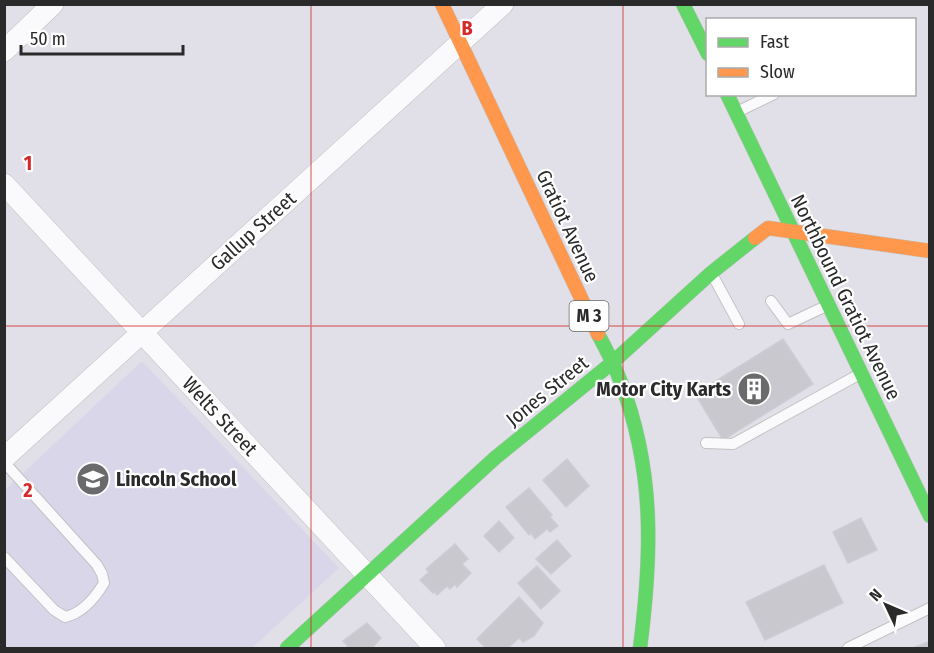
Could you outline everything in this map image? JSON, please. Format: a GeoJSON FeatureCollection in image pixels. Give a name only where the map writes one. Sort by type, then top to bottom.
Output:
{"type":"FeatureCollection","features":[{"type":"Feature","properties":{"kind":"main road","name":"Gratiot Avenue"},"geometry":{"type":"LineString","coordinates":[[442,4],[613,362],[637,432],[647,484],[649,557],[640,648]]}},
{"type":"Feature","properties":{"kind":"main road"},"geometry":{"type":"LineString","coordinates":[[683,4],[706,50]]}},
{"type":"Feature","properties":{"kind":"main road","name":"Northbound Gratiot Avenue"},"geometry":{"type":"LineString","coordinates":[[728,96],[930,516]]}},
{"type":"Feature","properties":{"kind":"main road","name":"Jones Street"},"geometry":{"type":"LineString","coordinates":[[287,648],[495,458],[613,362],[711,273],[768,228],[930,251]]}},
{"type":"Feature","properties":{"kind":"street"},"geometry":{"type":"LineString","coordinates":[[4,51],[53,4]]}},
{"type":"Feature","properties":{"kind":"street","name":"Gallup Street"},"geometry":{"type":"LineString","coordinates":[[4,460],[503,4]]}},
{"type":"Feature","properties":{"kind":"street","name":"Welts Street"},"geometry":{"type":"LineString","coordinates":[[4,184],[435,648]]}},
{"type":"Feature","properties":{"kind":"lane"},"geometry":{"type":"LineString","coordinates":[[736,112],[770,96]]}},
{"type":"Feature","properties":{"kind":"lane"},"geometry":{"type":"LineString","coordinates":[[711,273],[739,324]]}},
{"type":"Feature","properties":{"kind":"lane"},"geometry":{"type":"LineString","coordinates":[[771,301],[788,324],[829,305]]}},
{"type":"Feature","properties":{"kind":"lane"},"geometry":{"type":"LineString","coordinates":[[706,442],[733,444],[861,373]]}},
{"type":"Feature","properties":{"kind":"lane"},"geometry":{"type":"LineString","coordinates":[[4,460],[97,565],[104,583],[97,595],[76,614],[65,616],[54,610],[4,557]]}},
{"type":"Feature","properties":{"kind":"lane"},"geometry":{"type":"LineString","coordinates":[[848,648],[930,608]]}},
{"type":"Feature","properties":{"kind":"shaded area"},"geometry":{"type":"Polygon","coordinates":[[[142,361],[339,568],[252,648],[5,648],[5,490],[142,361]]]}},
{"type":"Feature","properties":{"kind":"building","name":"Motor City Karts"},"geometry":{"type":"Polygon","coordinates":[[[783,339],[813,384],[723,440],[695,394],[783,339]]]}},
{"type":"Feature","properties":{"kind":"building"},"geometry":{"type":"Polygon","coordinates":[[[567,459],[589,486],[566,507],[543,480],[567,459]]]}},
{"type":"Feature","properties":{"kind":"building"},"geometry":{"type":"Polygon","coordinates":[[[529,488],[552,515],[550,517],[558,526],[550,532],[547,529],[535,539],[506,507],[529,488]]]}},
{"type":"Feature","properties":{"kind":"building"},"geometry":{"type":"Polygon","coordinates":[[[861,518],[877,550],[848,563],[833,532],[861,518]]]}},
{"type":"Feature","properties":{"kind":"building"},"geometry":{"type":"Polygon","coordinates":[[[499,521],[514,538],[499,552],[484,536],[499,521]]]}},
{"type":"Feature","properties":{"kind":"building"},"geometry":{"type":"Polygon","coordinates":[[[557,540],[571,556],[551,574],[536,559],[557,540]]]}},
{"type":"Feature","properties":{"kind":"building"},"geometry":{"type":"Polygon","coordinates":[[[455,544],[468,559],[462,564],[471,573],[457,587],[455,584],[450,589],[447,586],[437,595],[420,580],[429,572],[426,569],[455,544]]]}},
{"type":"Feature","properties":{"kind":"building"},"geometry":{"type":"Polygon","coordinates":[[[824,565],[843,603],[765,640],[746,602],[824,565]]]}},
{"type":"Feature","properties":{"kind":"building"},"geometry":{"type":"Polygon","coordinates":[[[537,566],[560,591],[541,609],[518,583],[537,566]]]}},
{"type":"Feature","properties":{"kind":"building"},"geometry":{"type":"Polygon","coordinates":[[[519,597],[543,623],[534,636],[523,642],[519,638],[508,648],[486,648],[477,639],[519,597]]]}},
{"type":"Feature","properties":{"kind":"building"},"geometry":{"type":"Polygon","coordinates":[[[367,623],[381,638],[372,648],[345,648],[348,646],[343,641],[367,623]]]}},
{"type":"Feature","properties":{"kind":"building"},"geometry":{"type":"Polygon","coordinates":[[[930,641],[930,648],[913,648],[930,641]]]}},
{"type":"Feature","properties":{"kind":"traffic: fast"},"geometry":{"type":"LineString","coordinates":[[683,4],[706,50]]}},
{"type":"Feature","properties":{"kind":"traffic: fast"},"geometry":{"type":"LineString","coordinates":[[728,96],[930,516]]}},
{"type":"Feature","properties":{"kind":"traffic: fast"},"geometry":{"type":"LineString","coordinates":[[287,648],[495,458],[613,362],[711,273],[755,238]]}},
{"type":"Feature","properties":{"kind":"traffic: fast"},"geometry":{"type":"LineString","coordinates":[[598,334],[618,374],[631,414],[640,447],[645,480],[648,546],[640,648]]}},
{"type":"Feature","properties":{"kind":"traffic: slow"},"geometry":{"type":"LineString","coordinates":[[442,4],[598,334]]}},
{"type":"Feature","properties":{"kind":"traffic: slow"},"geometry":{"type":"LineString","coordinates":[[755,238],[768,228],[930,251]]}},
{"type":"Feature","properties":{"kind":"place","name":"Motor City Karts"},"geometry":{"type":"Point","coordinates":[754,389]}},
{"type":"Feature","properties":{"kind":"place","name":"Lincoln School"},"geometry":{"type":"Point","coordinates":[93,479]}}]}
